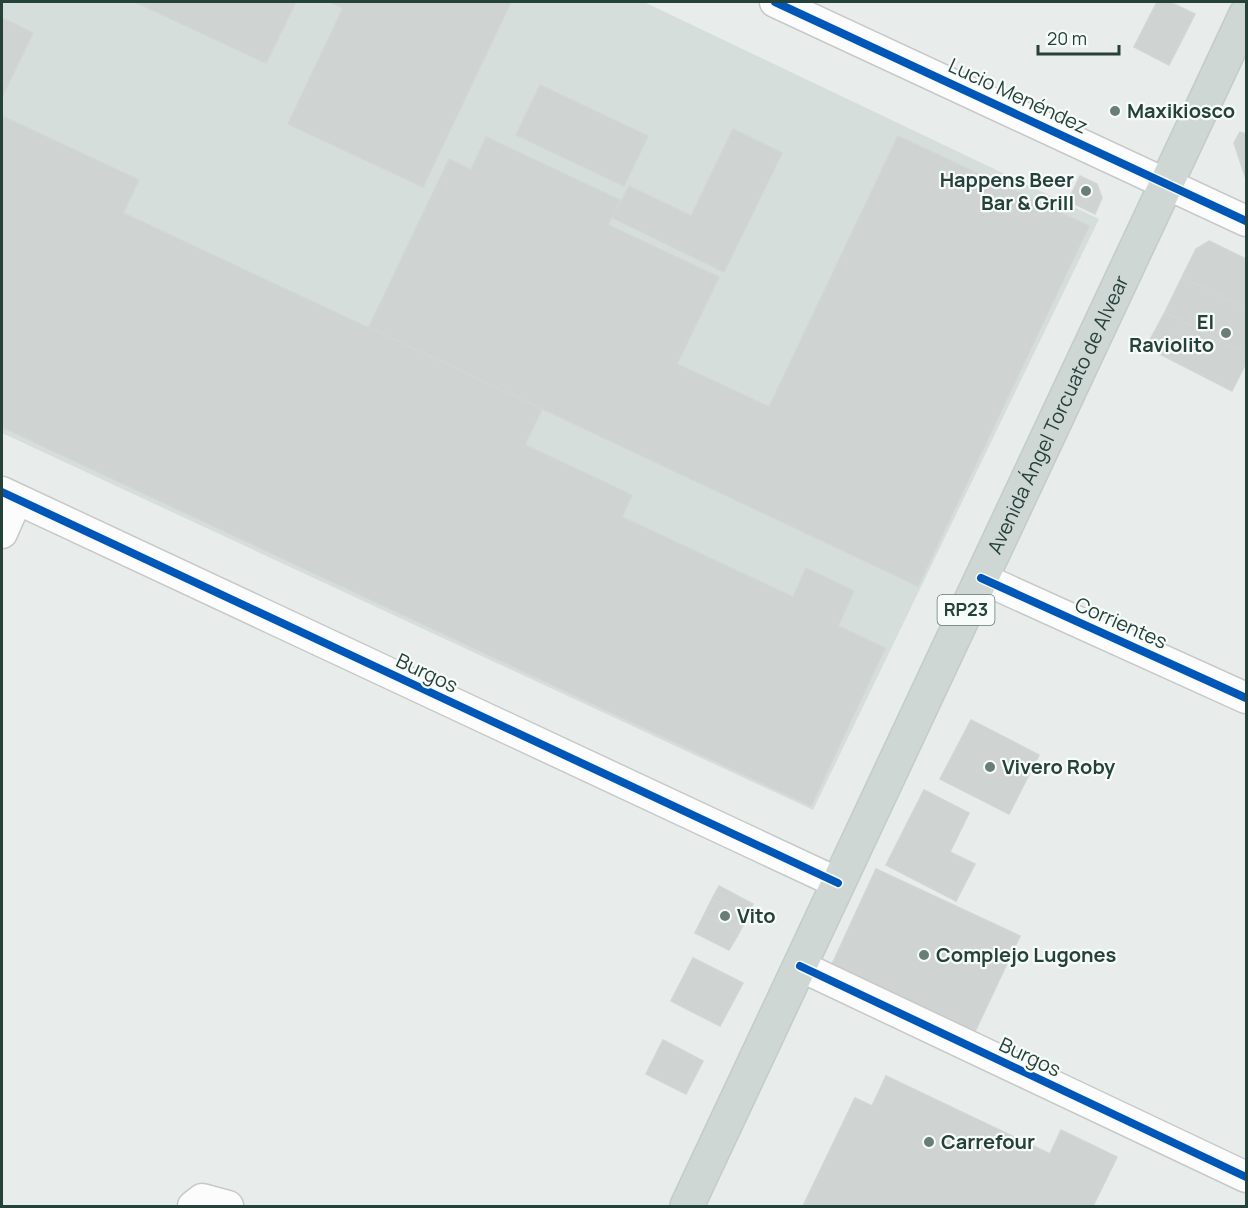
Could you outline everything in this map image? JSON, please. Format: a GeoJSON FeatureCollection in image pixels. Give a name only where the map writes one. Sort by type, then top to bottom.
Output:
{"type":"FeatureCollection","features":[{"type":"Feature","properties":{"kind":"main road","name":"Avenida Ángel Torcuato de Alvear"},"geometry":{"type":"LineString","coordinates":[[687,1206],[1246,14]]}},
{"type":"Feature","properties":{"kind":"street","name":"Lucio Menéndez"},"geometry":{"type":"LineString","coordinates":[[775,2],[1246,221]]}},
{"type":"Feature","properties":{"kind":"street"},"geometry":{"type":"LineString","coordinates":[[2,533],[9,496]]}},
{"type":"Feature","properties":{"kind":"street","name":"Burgos"},"geometry":{"type":"LineString","coordinates":[[9,496],[838,883]]}},
{"type":"Feature","properties":{"kind":"street","name":"Corrientes"},"geometry":{"type":"LineString","coordinates":[[981,578],[1246,698]]}},
{"type":"Feature","properties":{"kind":"street","name":"Burgos"},"geometry":{"type":"LineString","coordinates":[[800,966],[1246,1177]]}},
{"type":"Feature","properties":{"kind":"shaded area"},"geometry":{"type":"Polygon","coordinates":[[[2,2],[644,2],[1099,219],[813,810],[2,433],[2,2]]]}},
{"type":"Feature","properties":{"kind":"building"},"geometry":{"type":"Polygon","coordinates":[[[135,2],[296,2],[266,63],[135,2]]]}},
{"type":"Feature","properties":{"kind":"building"},"geometry":{"type":"Polygon","coordinates":[[[330,2],[511,2],[423,187],[288,124],[343,8],[330,2]]]}},
{"type":"Feature","properties":{"kind":"building"},"geometry":{"type":"Polygon","coordinates":[[[1157,2],[1170,2],[1195,14],[1169,65],[1134,47],[1157,2]]]}},
{"type":"Feature","properties":{"kind":"building"},"geometry":{"type":"Polygon","coordinates":[[[2,18],[33,33],[2,97],[2,18]]]}},
{"type":"Feature","properties":{"kind":"building"},"geometry":{"type":"Polygon","coordinates":[[[540,85],[648,136],[624,186],[516,135],[540,85]]]}},
{"type":"Feature","properties":{"kind":"building"},"geometry":{"type":"Polygon","coordinates":[[[2,116],[139,180],[123,213],[542,409],[525,445],[632,495],[622,517],[793,597],[806,568],[854,591],[838,626],[885,648],[811,806],[2,427],[2,116]]]}},
{"type":"Feature","properties":{"kind":"building"},"geometry":{"type":"Polygon","coordinates":[[[733,129],[782,153],[724,272],[613,218],[629,186],[691,216],[733,129]]]}},
{"type":"Feature","properties":{"kind":"building"},"geometry":{"type":"Polygon","coordinates":[[[1240,132],[1246,134],[1246,179],[1234,143],[1240,132]]]}},
{"type":"Feature","properties":{"kind":"building"},"geometry":{"type":"Polygon","coordinates":[[[898,136],[1089,226],[918,586],[369,327],[449,159],[471,170],[486,137],[620,200],[608,225],[719,277],[677,364],[769,407],[898,136]]]}},
{"type":"Feature","properties":{"kind":"building","name":"Happens Beer Bar & Grill"},"geometry":{"type":"Polygon","coordinates":[[[1080,176],[1097,184],[1102,198],[1095,214],[1068,201],[1080,176]]]}},
{"type":"Feature","properties":{"kind":"building"},"geometry":{"type":"Polygon","coordinates":[[[1209,241],[1246,259],[1246,308],[1182,277],[1196,249],[1209,241]]]}},
{"type":"Feature","properties":{"kind":"building","name":"El Raviolito"},"geometry":{"type":"Polygon","coordinates":[[[1182,277],[1246,308],[1246,354],[1165,312],[1182,277]]]}},
{"type":"Feature","properties":{"kind":"building"},"geometry":{"type":"Polygon","coordinates":[[[1165,312],[1246,354],[1246,363],[1232,391],[1146,347],[1165,312]]]}},
{"type":"Feature","properties":{"kind":"building","name":"Vivero Roby"},"geometry":{"type":"Polygon","coordinates":[[[971,720],[1039,755],[1009,814],[940,779],[971,720]]]}},
{"type":"Feature","properties":{"kind":"building"},"geometry":{"type":"Polygon","coordinates":[[[924,790],[969,813],[950,852],[975,864],[956,901],[886,865],[924,790]]]}},
{"type":"Feature","properties":{"kind":"building","name":"Complejo Lugones"},"geometry":{"type":"Polygon","coordinates":[[[876,869],[1020,936],[971,1040],[828,973],[876,869]]]}},
{"type":"Feature","properties":{"kind":"building"},"geometry":{"type":"Polygon","coordinates":[[[719,886],[753,904],[747,917],[712,899],[719,886]]]}},
{"type":"Feature","properties":{"kind":"building","name":"Vito"},"geometry":{"type":"Polygon","coordinates":[[[712,899],[747,917],[739,933],[704,915],[712,899]]]}},
{"type":"Feature","properties":{"kind":"building"},"geometry":{"type":"Polygon","coordinates":[[[704,915],[739,933],[729,950],[695,933],[704,915]]]}},
{"type":"Feature","properties":{"kind":"building"},"geometry":{"type":"Polygon","coordinates":[[[693,958],[743,983],[720,1026],[671,1001],[693,958]]]}},
{"type":"Feature","properties":{"kind":"building"},"geometry":{"type":"Polygon","coordinates":[[[663,1040],[703,1061],[686,1094],[646,1074],[663,1040]]]}},
{"type":"Feature","properties":{"kind":"building","name":"Carrefour"},"geometry":{"type":"Polygon","coordinates":[[[886,1076],[1050,1154],[1061,1130],[1117,1157],[1093,1206],[803,1206],[855,1098],[872,1106],[886,1076]]]}},
{"type":"Feature","properties":{"kind":"cycle path"},"geometry":{"type":"LineString","coordinates":[[775,2],[1246,221]]}},
{"type":"Feature","properties":{"kind":"cycle path"},"geometry":{"type":"LineString","coordinates":[[2,492],[838,883]]}},
{"type":"Feature","properties":{"kind":"cycle path"},"geometry":{"type":"LineString","coordinates":[[981,578],[1246,698]]}},
{"type":"Feature","properties":{"kind":"cycle path"},"geometry":{"type":"LineString","coordinates":[[800,966],[1246,1177]]}},
{"type":"Feature","properties":{"kind":"place","name":"Maxikiosco"},"geometry":{"type":"Point","coordinates":[1115,111]}},
{"type":"Feature","properties":{"kind":"place","name":"Happens Beer Bar & Grill"},"geometry":{"type":"Point","coordinates":[1086,191]}},
{"type":"Feature","properties":{"kind":"place","name":"El Raviolito"},"geometry":{"type":"Point","coordinates":[1226,333]}},
{"type":"Feature","properties":{"kind":"place","name":"Vivero Roby"},"geometry":{"type":"Point","coordinates":[990,767]}},
{"type":"Feature","properties":{"kind":"place","name":"Vito"},"geometry":{"type":"Point","coordinates":[725,916]}},
{"type":"Feature","properties":{"kind":"place","name":"Complejo Lugones"},"geometry":{"type":"Point","coordinates":[924,955]}},
{"type":"Feature","properties":{"kind":"place","name":"Carrefour"},"geometry":{"type":"Point","coordinates":[929,1142]}}]}
